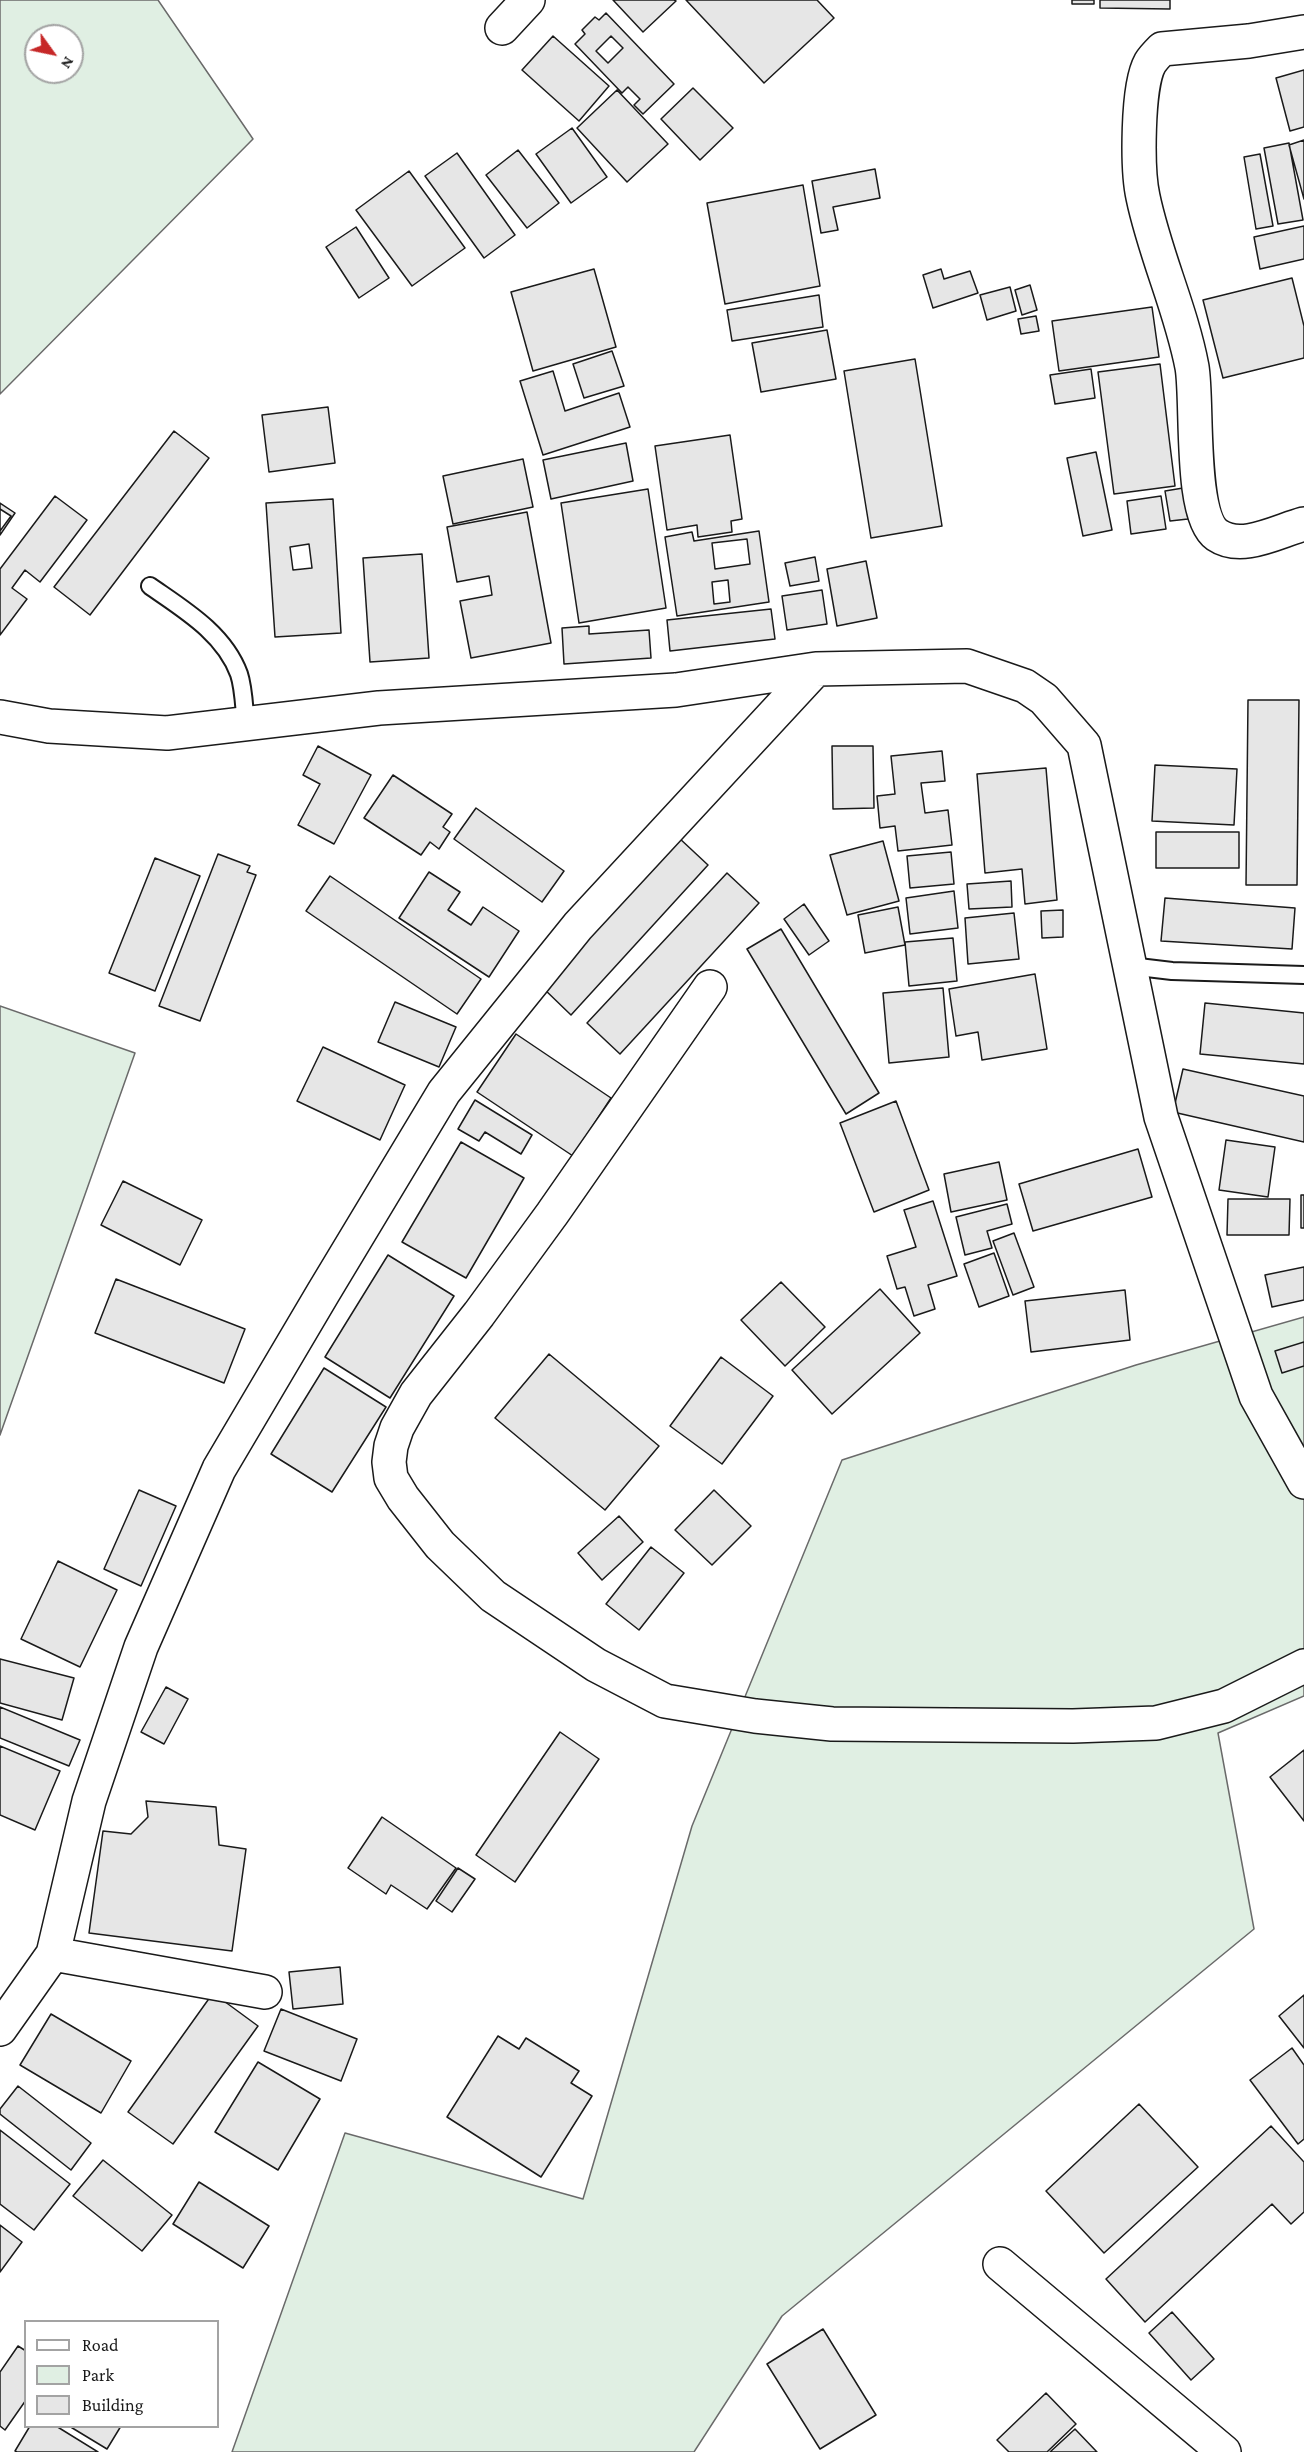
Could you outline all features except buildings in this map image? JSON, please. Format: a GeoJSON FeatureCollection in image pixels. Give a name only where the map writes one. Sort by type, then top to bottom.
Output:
{"type":"FeatureCollection","features":[{"type":"Feature","properties":{"kind":"street"},"geometry":{"type":"LineString","coordinates":[[502,28],[528,0]]}},
{"type":"Feature","properties":{"kind":"street"},"geometry":{"type":"LineString","coordinates":[[1304,32],[1249,41],[1162,49],[1150,62],[1142,86],[1139,122],[1142,196],[1192,368],[1197,461],[1205,518],[1216,535],[1242,542],[1304,524]]}},
{"type":"Feature","properties":{"kind":"street"},"geometry":{"type":"LineString","coordinates":[[0,717],[49,726],[167,733],[379,708],[676,690],[816,669],[967,666],[1025,686],[1044,699],[1083,745],[1165,1128],[1256,1395],[1304,1482]]}},
{"type":"Feature","properties":{"kind":"street"},"geometry":{"type":"LineString","coordinates":[[0,2029],[53,1954],[89,1801],[141,1647],[219,1469],[322,1293],[444,1092],[578,926],[816,669]]}},
{"type":"Feature","properties":{"kind":"street"},"geometry":{"type":"LineString","coordinates":[[710,987],[552,1214],[479,1314],[416,1394],[397,1428],[389,1462],[391,1478],[403,1498],[440,1545],[493,1596],[596,1665],[665,1701],[755,1716],[832,1724],[1072,1726],[1156,1723],[1224,1706],[1304,1666]]}},
{"type":"Feature","properties":{"kind":"street"},"geometry":{"type":"LineString","coordinates":[[53,1954],[265,1992]]}},
{"type":"Feature","properties":{"kind":"street"},"geometry":{"type":"LineString","coordinates":[[1000,2264],[1224,2452]]}},
{"type":"Feature","properties":{"kind":"lane"},"geometry":{"type":"LineString","coordinates":[[150,586],[201,622],[223,648],[239,674],[246,725]]}},
{"type":"Feature","properties":{"kind":"lane"},"geometry":{"type":"LineString","coordinates":[[1130,966],[1172,971],[1304,975]]}},
{"type":"Feature","properties":{"kind":"green space"},"geometry":{"type":"Polygon","coordinates":[[[0,0],[158,0],[253,139],[0,394],[0,0]]]}},
{"type":"Feature","properties":{"kind":"green space"},"geometry":{"type":"Polygon","coordinates":[[[0,1006],[135,1053],[0,1435],[0,1006]]]}},
{"type":"Feature","properties":{"kind":"green space"},"geometry":{"type":"Polygon","coordinates":[[[1304,1317],[1304,1696],[1218,1733],[1254,1929],[782,2316],[694,2452],[232,2452],[345,2133],[583,2199],[692,1826],[842,1460],[1136,1365],[1304,1317]]]}}]}
